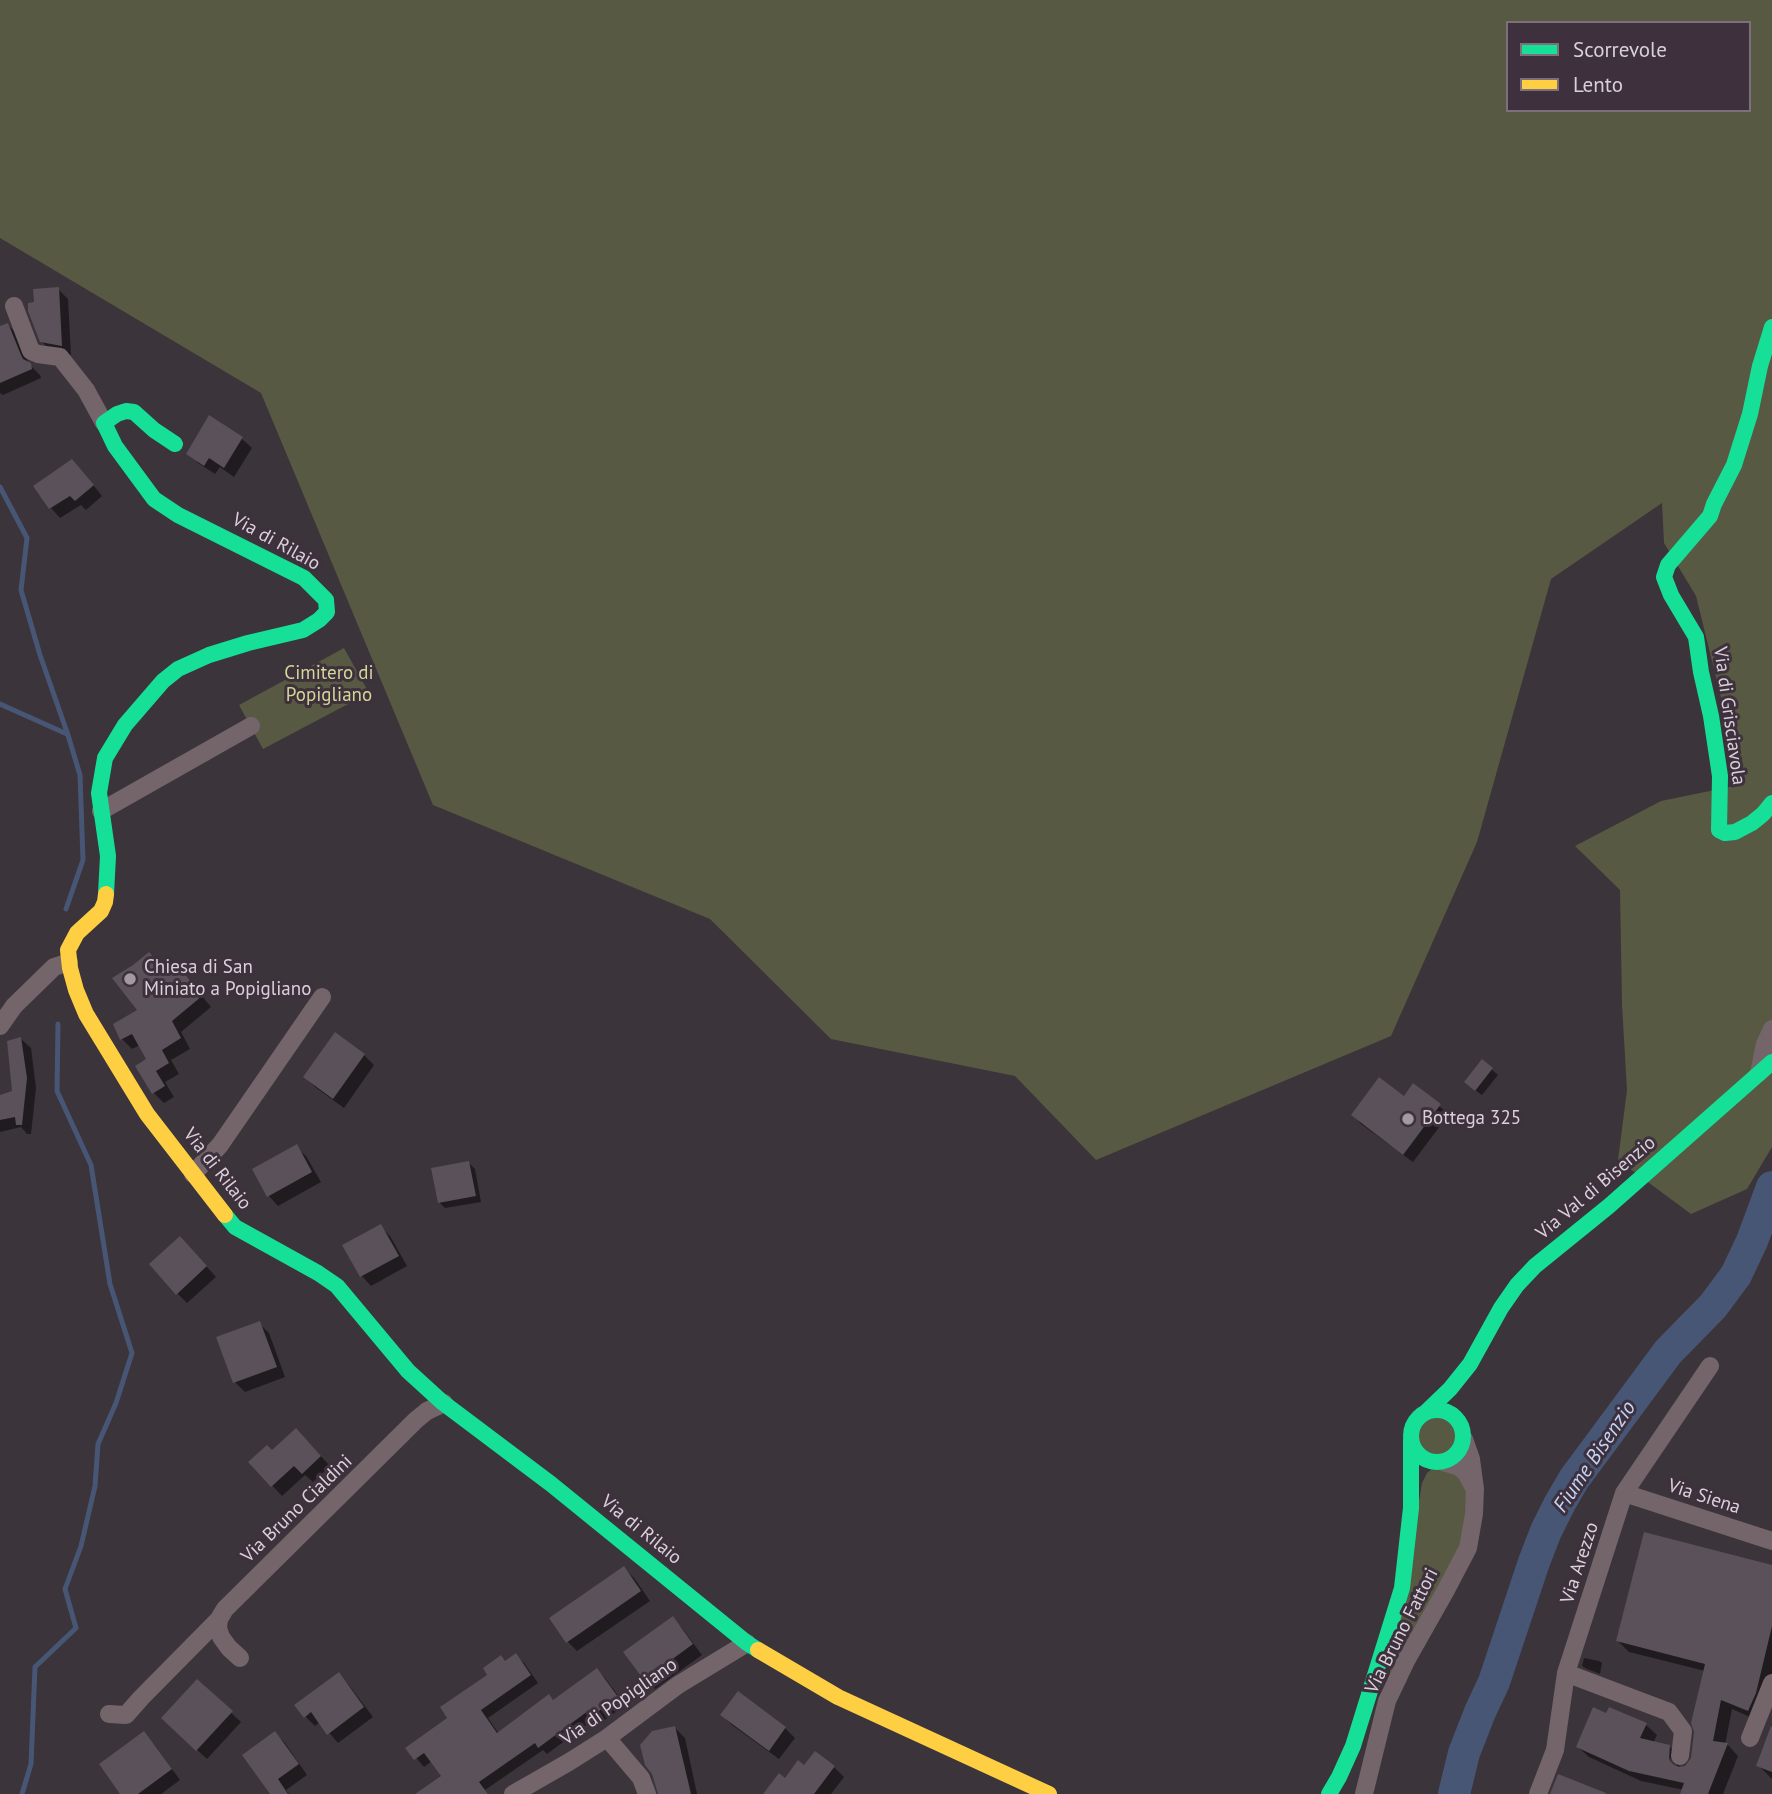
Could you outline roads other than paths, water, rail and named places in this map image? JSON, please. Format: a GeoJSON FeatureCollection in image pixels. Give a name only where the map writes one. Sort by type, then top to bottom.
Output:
{"type":"FeatureCollection","features":[{"type":"Feature","properties":{"kind":"street","name":"Via di Rilaio"},"geometry":{"type":"LineString","coordinates":[[14,306],[31,351],[60,357],[86,390],[115,446],[154,499],[178,515],[304,578],[326,600],[327,612],[303,630],[209,655],[178,669],[163,681],[125,725],[104,758],[99,793],[108,856],[105,902],[101,911],[77,933],[68,950],[69,962],[86,1014],[147,1114],[235,1227],[337,1286],[408,1371],[444,1403],[551,1484],[747,1643],[838,1697],[1049,1794]]}},
{"type":"Feature","properties":{"kind":"street","name":"Via di Grisciavola"},"geometry":{"type":"LineString","coordinates":[[1772,327],[1734,465],[1710,516],[1668,565],[1664,577],[1671,595],[1696,637],[1720,776],[1719,830],[1725,833],[1735,832],[1752,823],[1772,803]]}},
{"type":"Feature","properties":{"kind":"street"},"geometry":{"type":"LineString","coordinates":[[104,423],[117,414],[134,412],[175,444]]}},
{"type":"Feature","properties":{"kind":"street"},"geometry":{"type":"LineString","coordinates":[[101,811],[251,726]]}},
{"type":"Feature","properties":{"kind":"street"},"geometry":{"type":"LineString","coordinates":[[0,1026],[14,1006],[54,967],[69,962]]}},
{"type":"Feature","properties":{"kind":"street"},"geometry":{"type":"LineString","coordinates":[[194,1174],[220,1145],[322,997]]}},
{"type":"Feature","properties":{"kind":"street"},"geometry":{"type":"LineString","coordinates":[[1758,1076],[1765,1044],[1772,1029]]}},
{"type":"Feature","properties":{"kind":"street","name":"Via Val di Bisenzio"},"geometry":{"type":"LineString","coordinates":[[1470,1364],[1501,1308],[1535,1266],[1609,1206],[1772,1062]]}},
{"type":"Feature","properties":{"kind":"street"},"geometry":{"type":"LineString","coordinates":[[1329,1794],[1353,1746],[1402,1588],[1411,1508],[1419,1481],[1425,1471],[1451,1458],[1460,1449],[1463,1402],[1470,1364]]}},
{"type":"Feature","properties":{"kind":"street"},"geometry":{"type":"LineString","coordinates":[[1425,1413],[1450,1389],[1470,1364]]}},
{"type":"Feature","properties":{"kind":"street","name":"Via Arezzo"},"geometry":{"type":"LineString","coordinates":[[1538,1794],[1555,1750],[1566,1672],[1624,1493],[1710,1366]]}},
{"type":"Feature","properties":{"kind":"street","name":"Via Bruno Cialdini"},"geometry":{"type":"LineString","coordinates":[[109,1714],[126,1715],[219,1619],[247,1586],[416,1420],[444,1403]]}},
{"type":"Feature","properties":{"kind":"street"},"geometry":{"type":"LineString","coordinates":[[1411,1508],[1409,1481],[1413,1426],[1425,1413],[1442,1410],[1454,1416],[1463,1432]]}},
{"type":"Feature","properties":{"kind":"street","name":"Via Bruno Fattori"},"geometry":{"type":"LineString","coordinates":[[1364,1794],[1387,1702],[1468,1548],[1475,1489],[1471,1459],[1463,1432]]}},
{"type":"Feature","properties":{"kind":"street"},"geometry":{"type":"LineString","coordinates":[[1411,1440],[1415,1450],[1423,1458],[1459,1467],[1475,1489]]}},
{"type":"Feature","properties":{"kind":"street","name":"Via Siena"},"geometry":{"type":"LineString","coordinates":[[1624,1493],[1772,1541]]}},
{"type":"Feature","properties":{"kind":"street"},"geometry":{"type":"LineString","coordinates":[[219,1619],[221,1637],[240,1658]]}},
{"type":"Feature","properties":{"kind":"street","name":"Via di Popigliano"},"geometry":{"type":"LineString","coordinates":[[513,1794],[607,1738],[678,1685],[747,1643]]}},
{"type":"Feature","properties":{"kind":"street"},"geometry":{"type":"LineString","coordinates":[[1566,1672],[1669,1712],[1683,1731],[1680,1756]]}},
{"type":"Feature","properties":{"kind":"street"},"geometry":{"type":"LineString","coordinates":[[1750,1738],[1772,1683]]}},
{"type":"Feature","properties":{"kind":"street"},"geometry":{"type":"LineString","coordinates":[[607,1738],[641,1778],[647,1794]]}},
{"type":"Feature","properties":{"kind":"waterway"},"geometry":{"type":"LineString","coordinates":[[0,487],[27,538],[21,590],[80,775],[83,860],[66,909]]}},
{"type":"Feature","properties":{"kind":"waterway"},"geometry":{"type":"LineString","coordinates":[[0,704],[67,734]]}},
{"type":"Feature","properties":{"kind":"waterway"},"geometry":{"type":"LineString","coordinates":[[22,1794],[31,1764],[35,1667],[76,1628],[65,1589],[81,1546],[95,1486],[98,1444],[116,1403],[132,1353],[110,1284],[91,1165],[57,1091],[58,1024]]}},
{"type":"Feature","properties":{"kind":"waterway","name":"Fiume Bisenzio"},"geometry":{"type":"LineString","coordinates":[[1454,1794],[1464,1753],[1494,1682],[1534,1562],[1560,1503],[1574,1479],[1668,1352],[1713,1306],[1736,1275],[1772,1187]]}},
{"type":"Feature","properties":{"kind":"place","name":"Chiesa di San Miniato a Popigliano"},"geometry":{"type":"Point","coordinates":[130,979]}},
{"type":"Feature","properties":{"kind":"place","name":"Bottega 325"},"geometry":{"type":"Point","coordinates":[1408,1119]}},
{"type":"Feature","properties":{"kind":"park label","name":"Cimitero di Popigliano"},"geometry":{"type":"Point","coordinates":[329,685]}}]}
